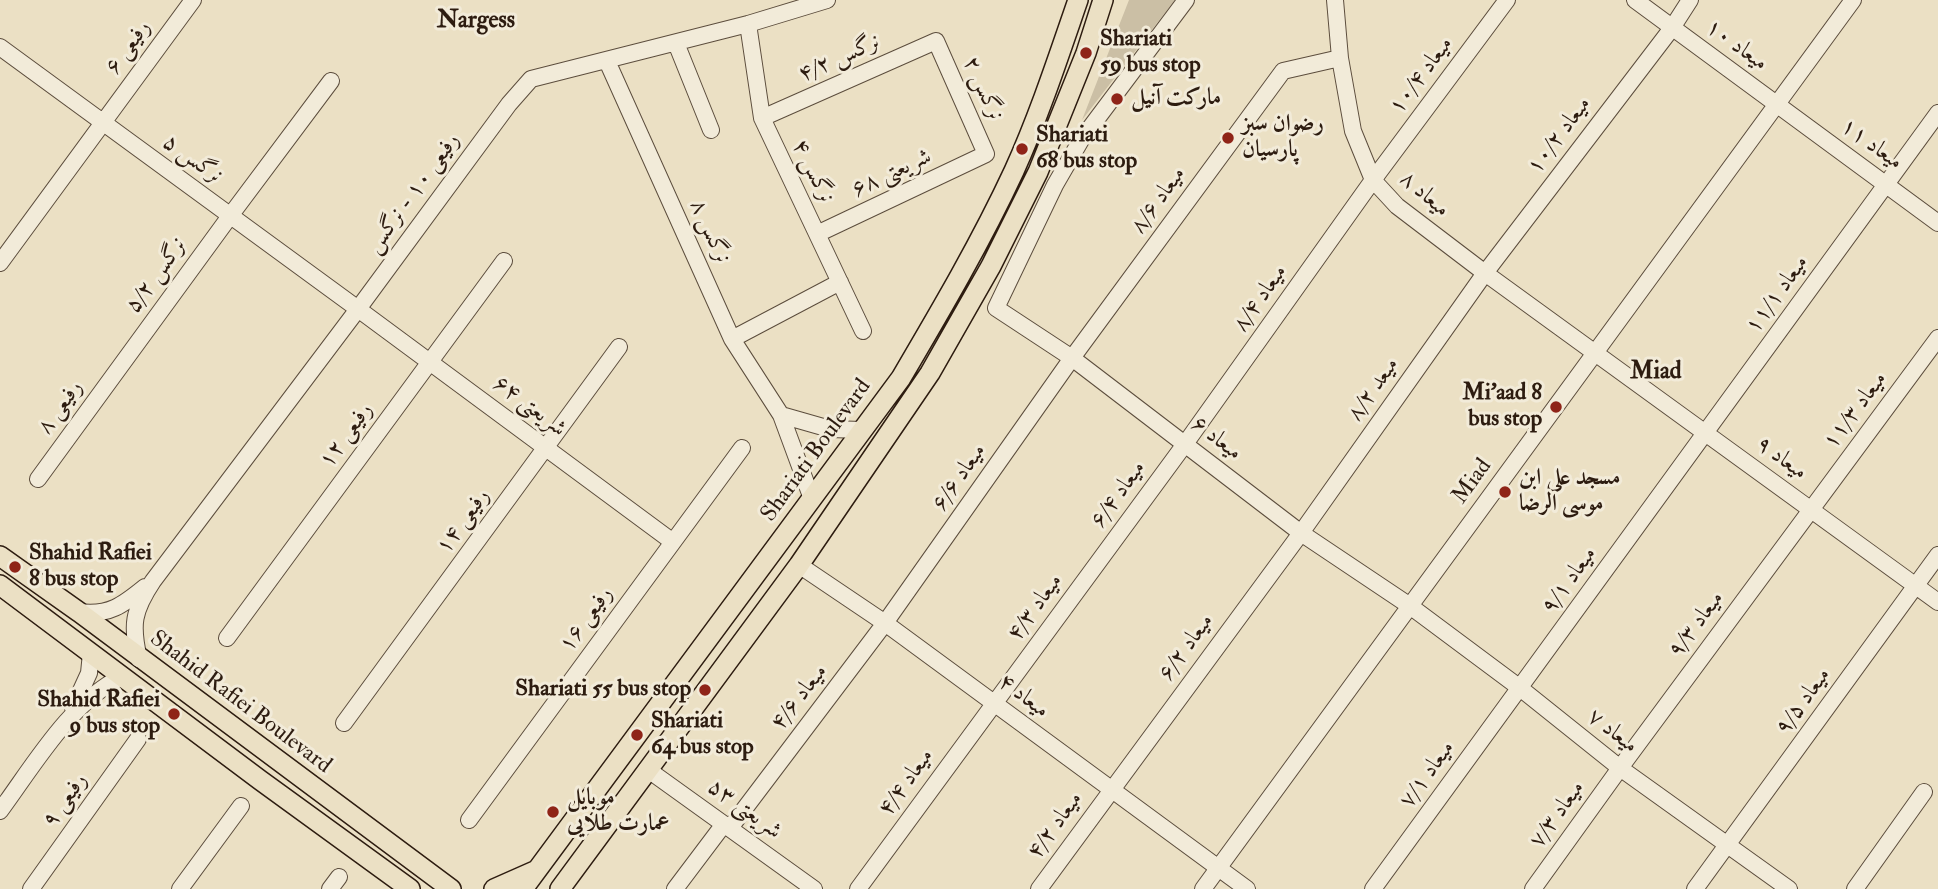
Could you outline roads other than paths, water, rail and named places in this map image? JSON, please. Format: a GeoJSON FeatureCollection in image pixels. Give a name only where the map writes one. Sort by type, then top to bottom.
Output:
{"type":"FeatureCollection","features":[{"type":"Feature","properties":{"kind":"main road","name":"Shariati Boulevard"},"geometry":{"type":"LineString","coordinates":[[523,889],[901,378],[987,226],[1015,168],[1041,108],[1078,0]]}},
{"type":"Feature","properties":{"kind":"main road","name":"Shariati Boulevard"},"geometry":{"type":"LineString","coordinates":[[560,889],[799,565],[930,373],[991,267],[1038,172],[1086,53],[1104,0]]}},
{"type":"Feature","properties":{"kind":"main road","name":"Shahid Rafiei Boulevard"},"geometry":{"type":"LineString","coordinates":[[0,556],[450,889]]}},
{"type":"Feature","properties":{"kind":"main road"},"geometry":{"type":"LineString","coordinates":[[0,585],[410,889]]}},
{"type":"Feature","properties":{"kind":"main road"},"geometry":{"type":"LineString","coordinates":[[494,889],[538,869]]}},
{"type":"Feature","properties":{"kind":"street","name":"رفیعی ۶"},"geometry":{"type":"LineString","coordinates":[[0,264],[193,0]]}},
{"type":"Feature","properties":{"kind":"street","name":"رفیعی ۱۰ - نرگس"},"geometry":{"type":"LineString","coordinates":[[153,581],[509,104],[531,79],[748,24],[827,0]]}},
{"type":"Feature","properties":{"kind":"street","name":"میعاد ۶"},"geometry":{"type":"LineString","coordinates":[[1186,0],[1081,140],[1055,185],[996,308],[1072,358],[1301,533],[1410,606]]}},
{"type":"Feature","properties":{"kind":"street","name":"میعاد ۸"},"geometry":{"type":"LineString","coordinates":[[1335,0],[1340,58],[1353,131],[1373,180],[1397,206],[1485,273],[1597,352]]}},
{"type":"Feature","properties":{"kind":"street","name":"میعاد ۱۰/۴"},"geometry":{"type":"LineString","coordinates":[[1373,180],[1507,0]]}},
{"type":"Feature","properties":{"kind":"street","name":"میعاد ۱۰"},"geometry":{"type":"LineString","coordinates":[[1635,0],[1777,104]]}},
{"type":"Feature","properties":{"kind":"street","name":"میعاد ۱۰/۲"},"geometry":{"type":"LineString","coordinates":[[1485,273],[1672,28],[1690,0]]}},
{"type":"Feature","properties":{"kind":"street","name":"Miad"},"geometry":{"type":"LineString","coordinates":[[1203,889],[1853,0]]}},
{"type":"Feature","properties":{"kind":"street","name":"نرگس ۴"},"geometry":{"type":"LineString","coordinates":[[748,24],[762,118],[863,331]]}},
{"type":"Feature","properties":{"kind":"street","name":"نرگس ۴/۲"},"geometry":{"type":"LineString","coordinates":[[762,118],[936,41]]}},
{"type":"Feature","properties":{"kind":"street","name":"نرگس ۲"},"geometry":{"type":"LineString","coordinates":[[936,41],[986,155]]}},
{"type":"Feature","properties":{"kind":"street"},"geometry":{"type":"LineString","coordinates":[[676,43],[711,130]]}},
{"type":"Feature","properties":{"kind":"street","name":"نرگس ۵"},"geometry":{"type":"LineString","coordinates":[[0,47],[358,309]]}},
{"type":"Feature","properties":{"kind":"street","name":"میعاد ۸/۶"},"geometry":{"type":"LineString","coordinates":[[1072,358],[1283,71],[1340,58]]}},
{"type":"Feature","properties":{"kind":"street","name":"نرگس ۸"},"geometry":{"type":"LineString","coordinates":[[607,61],[732,339],[781,415],[812,499]]}},
{"type":"Feature","properties":{"kind":"street","name":"نرگس ۵/۲"},"geometry":{"type":"LineString","coordinates":[[122,364],[331,80]]}},
{"type":"Feature","properties":{"kind":"street","name":"میعاد ۱۱"},"geometry":{"type":"LineString","coordinates":[[1777,104],[1938,223]]}},
{"type":"Feature","properties":{"kind":"street","name":"میعاد ۱۱/۱"},"geometry":{"type":"LineString","coordinates":[[1706,432],[1938,113]]}},
{"type":"Feature","properties":{"kind":"street","name":"شریعتی ۶۸"},"geometry":{"type":"LineString","coordinates":[[817,234],[986,155]]}},
{"type":"Feature","properties":{"kind":"street","name":"میعاد ۸/۴"},"geometry":{"type":"LineString","coordinates":[[1185,444],[1373,180]]}},
{"type":"Feature","properties":{"kind":"street","name":"رفیعی ۱۲"},"geometry":{"type":"LineString","coordinates":[[227,638],[504,261]]}},
{"type":"Feature","properties":{"kind":"street","name":"میعد ۸/۲"},"geometry":{"type":"LineString","coordinates":[[1301,533],[1485,273]]}},
{"type":"Feature","properties":{"kind":"street"},"geometry":{"type":"LineString","coordinates":[[732,339],[840,282]]}},
{"type":"Feature","properties":{"kind":"street","name":"شریعتی ۶۴"},"geometry":{"type":"LineString","coordinates":[[358,309],[673,542]]}},
{"type":"Feature","properties":{"kind":"street","name":"میعاد ۱۱/۳"},"geometry":{"type":"LineString","coordinates":[[1811,510],[1938,338]]}},
{"type":"Feature","properties":{"kind":"street","name":"رفیعی ۱۴"},"geometry":{"type":"LineString","coordinates":[[344,723],[619,347]]}},
{"type":"Feature","properties":{"kind":"street","name":"میعاد ۹"},"geometry":{"type":"LineString","coordinates":[[1597,352],[1938,602]]}},
{"type":"Feature","properties":{"kind":"street","name":"میعاد ۶/۶"},"geometry":{"type":"LineString","coordinates":[[885,623],[1072,358]]}},
{"type":"Feature","properties":{"kind":"street","name":"رفیعی ۸"},"geometry":{"type":"LineString","coordinates":[[38,479],[122,364]]}},
{"type":"Feature","properties":{"kind":"street"},"geometry":{"type":"LineString","coordinates":[[781,415],[830,429],[862,430]]}},
{"type":"Feature","properties":{"kind":"street","name":"میعاد ۹/۱"},"geometry":{"type":"LineString","coordinates":[[1520,688],[1706,432]]}},
{"type":"Feature","properties":{"kind":"street","name":"میعاد ۶/۴"},"geometry":{"type":"LineString","coordinates":[[1089,574],[1185,444]]}},
{"type":"Feature","properties":{"kind":"street","name":"رفیعی ۱۶"},"geometry":{"type":"LineString","coordinates":[[469,820],[742,448]]}},
{"type":"Feature","properties":{"kind":"street","name":"میعاد ۹/۳"},"geometry":{"type":"LineString","coordinates":[[1620,768],[1811,510]]}},
{"type":"Feature","properties":{"kind":"street","name":"میعاد ۶/۲"},"geometry":{"type":"LineString","coordinates":[[1111,790],[1301,533]]}},
{"type":"Feature","properties":{"kind":"street","name":"میعاد ۹/۵"},"geometry":{"type":"LineString","coordinates":[[1695,889],[1938,555]]}},
{"type":"Feature","properties":{"kind":"street","name":"میعاد ۴"},"geometry":{"type":"LineString","coordinates":[[799,565],[885,623],[1247,889]]}},
{"type":"Feature","properties":{"kind":"street","name":"میعاد ۴/۳"},"geometry":{"type":"LineString","coordinates":[[994,703],[1089,574]]}},
{"type":"Feature","properties":{"kind":"street"},"geometry":{"type":"LineString","coordinates":[[79,612],[97,613],[117,608],[153,581]]}},
{"type":"Feature","properties":{"kind":"street"},"geometry":{"type":"LineString","coordinates":[[139,659],[133,634],[134,622],[153,581]]}},
{"type":"Feature","properties":{"kind":"street","name":"میعاد ۷"},"geometry":{"type":"LineString","coordinates":[[1410,606],[1520,688],[1620,768],[1789,889]]}},
{"type":"Feature","properties":{"kind":"street","name":"میعاد ۴/۶"},"geometry":{"type":"LineString","coordinates":[[724,824],[730,828],[885,623]]}},
{"type":"Feature","properties":{"kind":"street"},"geometry":{"type":"LineString","coordinates":[[68,720],[89,673],[91,653]]}},
{"type":"Feature","properties":{"kind":"street"},"geometry":{"type":"LineString","coordinates":[[0,811],[68,720],[93,695],[123,676]]}},
{"type":"Feature","properties":{"kind":"street","name":"میعاد ۷/۱"},"geometry":{"type":"LineString","coordinates":[[1373,889],[1520,688]]}},
{"type":"Feature","properties":{"kind":"street","name":"میعاد ۴/۴"},"geometry":{"type":"LineString","coordinates":[[858,889],[994,703]]}},
{"type":"Feature","properties":{"kind":"street","name":"رفیعی ۹"},"geometry":{"type":"LineString","coordinates":[[31,889],[138,738]]}},
{"type":"Feature","properties":{"kind":"street","name":"میعاد ۷/۳"},"geometry":{"type":"LineString","coordinates":[[1533,889],[1620,768]]}},
{"type":"Feature","properties":{"kind":"street","name":"شریعتی ۵۳"},"geometry":{"type":"LineString","coordinates":[[648,769],[814,889]]}},
{"type":"Feature","properties":{"kind":"street","name":"میعاد ۴/۲"},"geometry":{"type":"LineString","coordinates":[[1039,889],[1111,790]]}},
{"type":"Feature","properties":{"kind":"street"},"geometry":{"type":"LineString","coordinates":[[1855,889],[1924,792]]}},
{"type":"Feature","properties":{"kind":"street"},"geometry":{"type":"LineString","coordinates":[[180,889],[241,806]]}},
{"type":"Feature","properties":{"kind":"street"},"geometry":{"type":"LineString","coordinates":[[676,889],[724,824]]}},
{"type":"Feature","properties":{"kind":"place","name":"Shariati 59 bus stop"},"geometry":{"type":"Point","coordinates":[1086,53]}},
{"type":"Feature","properties":{"kind":"place","name":"مارکت آنیل"},"geometry":{"type":"Point","coordinates":[1117,99]}},
{"type":"Feature","properties":{"kind":"place","name":"رضوان سبز پارسیان"},"geometry":{"type":"Point","coordinates":[1228,138]}},
{"type":"Feature","properties":{"kind":"place","name":"Shariati 68 bus stop"},"geometry":{"type":"Point","coordinates":[1022,149]}},
{"type":"Feature","properties":{"kind":"place","name":"Mi'aad 8 bus stop"},"geometry":{"type":"Point","coordinates":[1556,407]}},
{"type":"Feature","properties":{"kind":"place","name":"مسجد علی ابن موسی الرضا"},"geometry":{"type":"Point","coordinates":[1505,492]}},
{"type":"Feature","properties":{"kind":"place","name":"Shahid Rafiei 8 bus stop"},"geometry":{"type":"Point","coordinates":[15,567]}},
{"type":"Feature","properties":{"kind":"place","name":"Shariati 55 bus stop"},"geometry":{"type":"Point","coordinates":[705,690]}},
{"type":"Feature","properties":{"kind":"place","name":"Shahid Rafiei 9 bus stop"},"geometry":{"type":"Point","coordinates":[174,714]}},
{"type":"Feature","properties":{"kind":"place","name":"Shariati 64 bus stop"},"geometry":{"type":"Point","coordinates":[637,735]}},
{"type":"Feature","properties":{"kind":"place","name":"موبایل عمارت طلایی"},"geometry":{"type":"Point","coordinates":[553,812]}},
{"type":"Feature","properties":{"kind":"district","name":"Nargess"},"geometry":{"type":"Point","coordinates":[476,22]}},
{"type":"Feature","properties":{"kind":"district","name":"Miad"},"geometry":{"type":"Point","coordinates":[1656,373]}}]}
